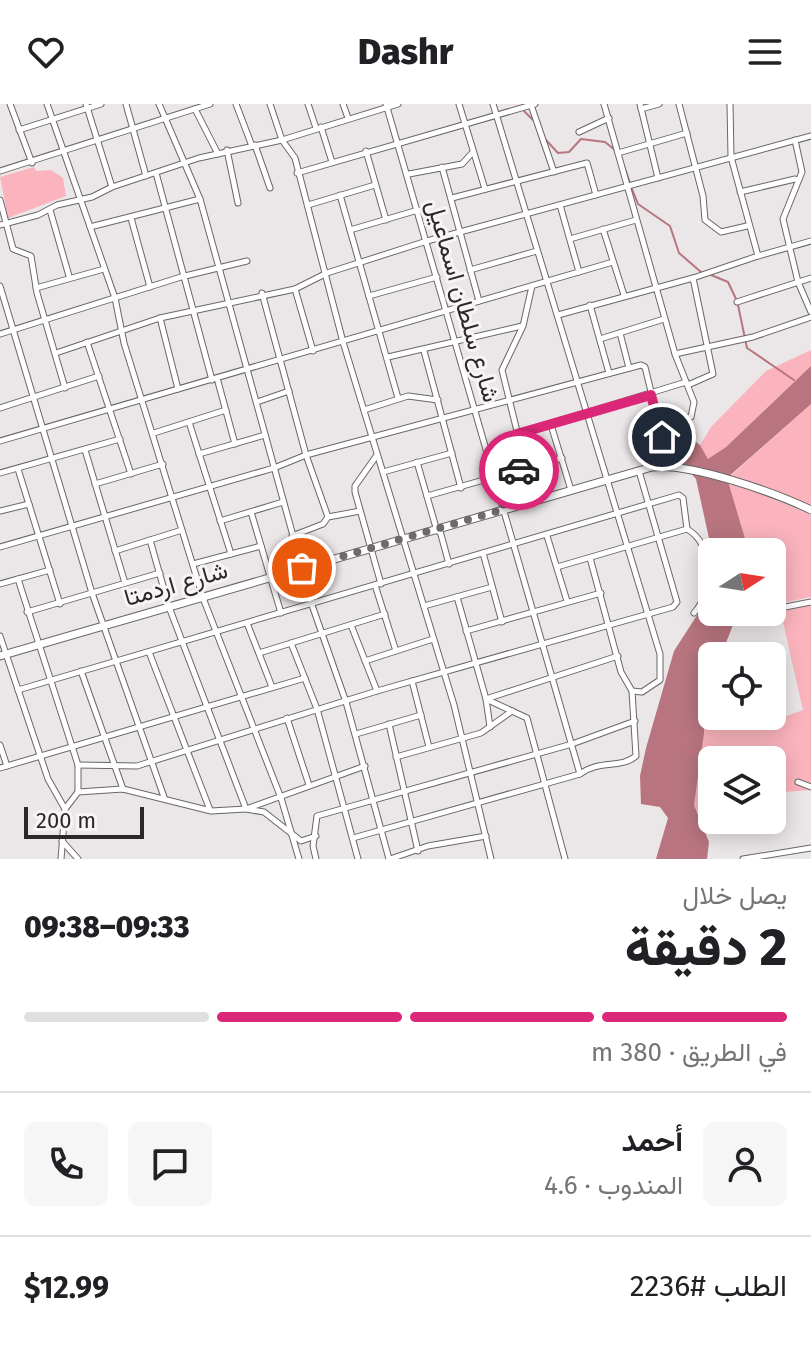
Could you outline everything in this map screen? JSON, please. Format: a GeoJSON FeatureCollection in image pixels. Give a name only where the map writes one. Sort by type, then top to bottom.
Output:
{"type":"FeatureCollection","features":[{"type":"Feature","properties":{"kind":"main road","name":"شارع اردمتا"},"geometry":{"type":"LineString","coordinates":[[3,655],[664,465],[737,483],[811,510]]}},
{"type":"Feature","properties":{"kind":"street"},"geometry":{"type":"LineString","coordinates":[[47,104],[115,298],[214,632],[281,798],[289,834],[299,859]]}},
{"type":"Feature","properties":{"kind":"street"},"geometry":{"type":"LineString","coordinates":[[19,130],[101,104]]}},
{"type":"Feature","properties":{"kind":"street"},"geometry":{"type":"LineString","coordinates":[[126,104],[146,176]]}},
{"type":"Feature","properties":{"kind":"street"},"geometry":{"type":"LineString","coordinates":[[159,104],[200,199],[292,536],[356,734],[390,859],[486,836]]}},
{"type":"Feature","properties":{"kind":"street"},"geometry":{"type":"LineString","coordinates":[[0,171],[210,104]]}},
{"type":"Feature","properties":{"kind":"street"},"geometry":{"type":"LineString","coordinates":[[236,104],[270,188]]}},
{"type":"Feature","properties":{"kind":"street"},"geometry":{"type":"LineString","coordinates":[[270,104],[282,140],[295,158],[343,342],[473,773],[491,859]]}},
{"type":"Feature","properties":{"kind":"street"},"geometry":{"type":"LineString","coordinates":[[308,104],[332,162]]}},
{"type":"Feature","properties":{"kind":"street"},"geometry":{"type":"LineString","coordinates":[[343,104],[348,118]]}},
{"type":"Feature","properties":{"kind":"street"},"geometry":{"type":"LineString","coordinates":[[3,224],[92,197],[112,187],[184,163],[227,150],[282,140],[398,104]]}},
{"type":"Feature","properties":{"kind":"street"},"geometry":{"type":"LineString","coordinates":[[459,104],[485,189]]}},
{"type":"Feature","properties":{"kind":"street"},"geometry":{"type":"LineString","coordinates":[[493,104],[625,548],[660,654],[660,680],[642,692],[632,691]]}},
{"type":"Feature","properties":{"kind":"street"},"geometry":{"type":"LineString","coordinates":[[297,173],[532,104],[554,172]]}},
{"type":"Feature","properties":{"kind":"street"},"geometry":{"type":"LineString","coordinates":[[604,104],[664,319],[695,408],[691,417],[671,419],[656,415]]}},
{"type":"Feature","properties":{"kind":"street"},"geometry":{"type":"LineString","coordinates":[[658,178],[640,107],[659,104]]}},
{"type":"Feature","properties":{"kind":"street"},"geometry":{"type":"LineString","coordinates":[[679,104],[696,166],[705,220],[721,232],[747,226]]}},
{"type":"Feature","properties":{"kind":"street"},"geometry":{"type":"LineString","coordinates":[[730,104],[731,157],[747,226],[758,256]]}},
{"type":"Feature","properties":{"kind":"street"},"geometry":{"type":"LineString","coordinates":[[0,110],[10,106],[32,163]]}},
{"type":"Feature","properties":{"kind":"street"},"geometry":{"type":"LineString","coordinates":[[87,106],[112,187]]}},
{"type":"Feature","properties":{"kind":"street","name":"شارع سلطان اسماعيل"},"geometry":{"type":"LineString","coordinates":[[387,106],[580,774]]}},
{"type":"Feature","properties":{"kind":"street"},"geometry":{"type":"LineString","coordinates":[[195,109],[218,154]]}},
{"type":"Feature","properties":{"kind":"street"},"geometry":{"type":"LineString","coordinates":[[579,132],[609,118]]}},
{"type":"Feature","properties":{"kind":"street"},"geometry":{"type":"LineString","coordinates":[[618,153],[687,133]]}},
{"type":"Feature","properties":{"kind":"street"},"geometry":{"type":"LineString","coordinates":[[56,353],[160,318],[262,293],[295,289],[327,273],[427,241],[811,136]]}},
{"type":"Feature","properties":{"kind":"street"},"geometry":{"type":"LineString","coordinates":[[675,354],[753,337],[811,315],[798,282],[783,214],[802,169],[795,140]]}},
{"type":"Feature","properties":{"kind":"street"},"geometry":{"type":"LineString","coordinates":[[227,150],[238,203]]}},
{"type":"Feature","properties":{"kind":"street"},"geometry":{"type":"LineString","coordinates":[[366,151],[386,220]]}},
{"type":"Feature","properties":{"kind":"street"},"geometry":{"type":"LineString","coordinates":[[409,174],[466,162],[473,152]]}},
{"type":"Feature","properties":{"kind":"street"},"geometry":{"type":"LineString","coordinates":[[452,198],[587,163],[596,195]]}},
{"type":"Feature","properties":{"kind":"street"},"geometry":{"type":"LineString","coordinates":[[442,167],[479,301]]}},
{"type":"Feature","properties":{"kind":"street"},"geometry":{"type":"LineString","coordinates":[[156,173],[181,277],[235,444]]}},
{"type":"Feature","properties":{"kind":"street"},"geometry":{"type":"LineString","coordinates":[[740,192],[796,179]]}},
{"type":"Feature","properties":{"kind":"street"},"geometry":{"type":"LineString","coordinates":[[308,205],[375,185]]}},
{"type":"Feature","properties":{"kind":"street"},"geometry":{"type":"LineString","coordinates":[[340,195],[398,398]]}},
{"type":"Feature","properties":{"kind":"street"},"geometry":{"type":"LineString","coordinates":[[90,227],[200,199]]}},
{"type":"Feature","properties":{"kind":"street"},"geometry":{"type":"LineString","coordinates":[[0,200],[3,224],[13,249],[31,256],[36,288],[65,388]]}},
{"type":"Feature","properties":{"kind":"street"},"geometry":{"type":"LineString","coordinates":[[560,205],[579,272]]}},
{"type":"Feature","properties":{"kind":"street"},"geometry":{"type":"LineString","coordinates":[[50,210],[69,276]]}},
{"type":"Feature","properties":{"kind":"street"},"geometry":{"type":"LineString","coordinates":[[350,230],[418,210]]}},
{"type":"Feature","properties":{"kind":"street"},"geometry":{"type":"LineString","coordinates":[[131,218],[150,287]]}},
{"type":"Feature","properties":{"kind":"street"},"geometry":{"type":"LineString","coordinates":[[570,239],[636,220]]}},
{"type":"Feature","properties":{"kind":"street"},"geometry":{"type":"LineString","coordinates":[[603,229],[624,295]]}},
{"type":"Feature","properties":{"kind":"street"},"geometry":{"type":"LineString","coordinates":[[558,315],[811,241]]}},
{"type":"Feature","properties":{"kind":"street"},"geometry":{"type":"LineString","coordinates":[[470,270],[537,251]]}},
{"type":"Feature","properties":{"kind":"street"},"geometry":{"type":"LineString","coordinates":[[0,334],[181,277],[247,261]]}},
{"type":"Feature","properties":{"kind":"street"},"geometry":{"type":"LineString","coordinates":[[0,441],[613,262]]}},
{"type":"Feature","properties":{"kind":"street"},"geometry":{"type":"LineString","coordinates":[[36,288],[69,276],[104,269]]}},
{"type":"Feature","properties":{"kind":"street"},"geometry":{"type":"LineString","coordinates":[[369,296],[437,277]]}},
{"type":"Feature","properties":{"kind":"street"},"geometry":{"type":"LineString","coordinates":[[517,434],[713,374],[693,278]]}},
{"type":"Feature","properties":{"kind":"street"},"geometry":{"type":"LineString","coordinates":[[737,302],[811,278]]}},
{"type":"Feature","properties":{"kind":"street"},"geometry":{"type":"LineString","coordinates":[[0,286],[92,593],[164,797]]}},
{"type":"Feature","properties":{"kind":"street"},"geometry":{"type":"LineString","coordinates":[[526,468],[508,402],[503,364],[523,326],[532,286]]}},
{"type":"Feature","properties":{"kind":"street"},"geometry":{"type":"LineString","coordinates":[[295,289],[313,351]]}},
{"type":"Feature","properties":{"kind":"street"},"geometry":{"type":"LineString","coordinates":[[262,293],[306,455],[328,517]]}},
{"type":"Feature","properties":{"kind":"street"},"geometry":{"type":"LineString","coordinates":[[590,305],[609,373]]}},
{"type":"Feature","properties":{"kind":"street"},"geometry":{"type":"LineString","coordinates":[[160,318],[178,389]]}},
{"type":"Feature","properties":{"kind":"street"},"geometry":{"type":"LineString","coordinates":[[600,339],[664,319]]}},
{"type":"Feature","properties":{"kind":"street"},"geometry":{"type":"LineString","coordinates":[[388,357],[523,326]]}},
{"type":"Feature","properties":{"kind":"street"},"geometry":{"type":"LineString","coordinates":[[620,333],[629,368]]}},
{"type":"Feature","properties":{"kind":"street"},"geometry":{"type":"LineString","coordinates":[[87,342],[131,474]]}},
{"type":"Feature","properties":{"kind":"street"},"geometry":{"type":"LineString","coordinates":[[424,351],[461,488]]}},
{"type":"Feature","properties":{"kind":"street"},"geometry":{"type":"LineString","coordinates":[[0,547],[274,468],[306,455],[373,440],[629,368],[645,367],[662,437],[672,440]]}},
{"type":"Feature","properties":{"kind":"street"},"geometry":{"type":"LineString","coordinates":[[0,407],[99,376]]}},
{"type":"Feature","properties":{"kind":"street"},"geometry":{"type":"LineString","coordinates":[[257,402],[289,391]]}},
{"type":"Feature","properties":{"kind":"street"},"geometry":{"type":"LineString","coordinates":[[364,410],[398,398],[416,396],[438,400]]}},
{"type":"Feature","properties":{"kind":"street"},"geometry":{"type":"LineString","coordinates":[[154,433],[226,410]]}},
{"type":"Feature","properties":{"kind":"street"},"geometry":{"type":"LineString","coordinates":[[189,422],[231,554]]}},
{"type":"Feature","properties":{"kind":"street"},"geometry":{"type":"LineString","coordinates":[[551,425],[571,490]]}},
{"type":"Feature","properties":{"kind":"street"},"geometry":{"type":"LineString","coordinates":[[199,454],[265,435]]}},
{"type":"Feature","properties":{"kind":"street"},"geometry":{"type":"LineString","coordinates":[[0,473],[120,439]]}},
{"type":"Feature","properties":{"kind":"street"},"geometry":{"type":"LineString","coordinates":[[85,450],[125,583]]}},
{"type":"Feature","properties":{"kind":"street"},"geometry":{"type":"LineString","coordinates":[[383,472],[452,453]]}},
{"type":"Feature","properties":{"kind":"street"},"geometry":{"type":"LineString","coordinates":[[378,455],[355,486],[396,651]]}},
{"type":"Feature","properties":{"kind":"street"},"geometry":{"type":"LineString","coordinates":[[427,496],[562,458]]}},
{"type":"Feature","properties":{"kind":"street"},"geometry":{"type":"LineString","coordinates":[[417,462],[449,564]]}},
{"type":"Feature","properties":{"kind":"street"},"geometry":{"type":"LineString","coordinates":[[95,484],[163,464]]}},
{"type":"Feature","properties":{"kind":"street"},"geometry":{"type":"LineString","coordinates":[[18,469],[60,604]]}},
{"type":"Feature","properties":{"kind":"street"},"geometry":{"type":"LineString","coordinates":[[78,765],[137,766],[252,728],[673,607],[677,602],[651,503],[639,471]]}},
{"type":"Feature","properties":{"kind":"street"},"geometry":{"type":"LineString","coordinates":[[18,690],[682,496],[687,529],[701,540],[706,563],[707,591],[694,613]]}},
{"type":"Feature","properties":{"kind":"street"},"geometry":{"type":"LineString","coordinates":[[220,521],[283,502]]}},
{"type":"Feature","properties":{"kind":"street"},"geometry":{"type":"LineString","coordinates":[[0,511],[29,504]]}},
{"type":"Feature","properties":{"kind":"street"},"geometry":{"type":"LineString","coordinates":[[292,536],[323,524],[328,517],[360,511]]}},
{"type":"Feature","properties":{"kind":"street"},"geometry":{"type":"LineString","coordinates":[[251,512],[281,613]]}},
{"type":"Feature","properties":{"kind":"street"},"geometry":{"type":"LineString","coordinates":[[557,567],[687,529]]}},
{"type":"Feature","properties":{"kind":"street"},"geometry":{"type":"LineString","coordinates":[[115,551],[182,530]]}},
{"type":"Feature","properties":{"kind":"street"},"geometry":{"type":"LineString","coordinates":[[547,536],[567,601]]}},
{"type":"Feature","properties":{"kind":"street"},"geometry":{"type":"LineString","coordinates":[[150,540],[169,607],[246,809]]}},
{"type":"Feature","properties":{"kind":"street"},"geometry":{"type":"LineString","coordinates":[[193,564],[261,546]]}},
{"type":"Feature","properties":{"kind":"street"},"geometry":{"type":"LineString","coordinates":[[483,553],[502,622]]}},
{"type":"Feature","properties":{"kind":"street"},"geometry":{"type":"LineString","coordinates":[[353,838],[411,819],[480,804],[580,774],[600,763],[629,762],[636,756],[632,691],[621,672],[590,558]]}},
{"type":"Feature","properties":{"kind":"street"},"geometry":{"type":"LineString","coordinates":[[0,584],[50,570]]}},
{"type":"Feature","properties":{"kind":"street"},"geometry":{"type":"LineString","coordinates":[[27,612],[160,573]]}},
{"type":"Feature","properties":{"kind":"street"},"geometry":{"type":"LineString","coordinates":[[18,579],[78,765],[78,792],[65,809],[61,859]]}},
{"type":"Feature","properties":{"kind":"street"},"geometry":{"type":"LineString","coordinates":[[424,607],[492,587]]}},
{"type":"Feature","properties":{"kind":"street"},"geometry":{"type":"LineString","coordinates":[[466,631],[601,593]]}},
{"type":"Feature","properties":{"kind":"street"},"geometry":{"type":"LineString","coordinates":[[457,597],[486,699],[490,727]]}},
{"type":"Feature","properties":{"kind":"street"},"geometry":{"type":"LineString","coordinates":[[786,607],[811,602]]}},
{"type":"Feature","properties":{"kind":"street"},"geometry":{"type":"LineString","coordinates":[[259,653],[385,614]]}},
{"type":"Feature","properties":{"kind":"street"},"geometry":{"type":"LineString","coordinates":[[247,623],[272,687]]}},
{"type":"Feature","properties":{"kind":"street"},"geometry":{"type":"LineString","coordinates":[[351,625],[377,691]]}},
{"type":"Feature","properties":{"kind":"street"},"geometry":{"type":"LineString","coordinates":[[0,636],[3,655],[52,789],[65,809]]}},
{"type":"Feature","properties":{"kind":"street"},"geometry":{"type":"LineString","coordinates":[[365,661],[433,639]]}},
{"type":"Feature","properties":{"kind":"street"},"geometry":{"type":"LineString","coordinates":[[291,643],[317,709],[358,859]]}},
{"type":"Feature","properties":{"kind":"street"},"geometry":{"type":"LineString","coordinates":[[148,652],[211,811]]}},
{"type":"Feature","properties":{"kind":"street"},"geometry":{"type":"LineString","coordinates":[[486,699],[618,656]]}},
{"type":"Feature","properties":{"kind":"street"},"geometry":{"type":"LineString","coordinates":[[81,671],[123,789]]}},
{"type":"Feature","properties":{"kind":"street"},"geometry":{"type":"LineString","coordinates":[[0,745],[3,767],[138,724],[305,678]]}},
{"type":"Feature","properties":{"kind":"street"},"geometry":{"type":"LineString","coordinates":[[412,681],[429,747]]}},
{"type":"Feature","properties":{"kind":"street"},"geometry":{"type":"LineString","coordinates":[[486,699],[527,718],[565,859]]}},
{"type":"Feature","properties":{"kind":"street"},"geometry":{"type":"LineString","coordinates":[[396,757],[463,738],[490,727],[512,711]]}},
{"type":"Feature","properties":{"kind":"street"},"geometry":{"type":"LineString","coordinates":[[356,734],[421,715]]}},
{"type":"Feature","properties":{"kind":"street"},"geometry":{"type":"LineString","coordinates":[[287,718],[309,786]]}},
{"type":"Feature","properties":{"kind":"street"},"geometry":{"type":"LineString","coordinates":[[316,859],[313,846],[317,836],[317,816],[572,744],[635,721]]}},
{"type":"Feature","properties":{"kind":"street"},"geometry":{"type":"LineString","coordinates":[[389,724],[418,851]]}},
{"type":"Feature","properties":{"kind":"street"},"geometry":{"type":"LineString","coordinates":[[246,809],[365,766]]}},
{"type":"Feature","properties":{"kind":"street"},"geometry":{"type":"LineString","coordinates":[[798,782],[811,787]]}},
{"type":"Feature","properties":{"kind":"street"},"geometry":{"type":"LineString","coordinates":[[78,792],[123,789],[211,811],[246,809],[264,812],[301,841],[317,836]]}},
{"type":"Feature","properties":{"kind":"street"},"geometry":{"type":"LineString","coordinates":[[61,840],[78,859]]}},
{"type":"Feature","properties":{"kind":"street"},"geometry":{"type":"LineString","coordinates":[[743,859],[811,848]]}},
{"type":"Feature","properties":{"kind":"shaded area"},"geometry":{"type":"Polygon","coordinates":[[[34,167],[36,171],[51,170],[63,178],[66,196],[8,218],[0,177],[34,167]]]}},
{"type":"Feature","properties":{"kind":"shaded area"},"geometry":{"type":"Polygon","coordinates":[[[811,350],[811,366],[727,446],[708,460],[700,445],[711,427],[766,371],[811,350]]]}},
{"type":"Feature","properties":{"kind":"shaded area"},"geometry":{"type":"Polygon","coordinates":[[[811,366],[811,404],[727,478],[745,538],[709,538],[696,479],[675,455],[674,440],[680,430],[700,445],[708,459],[726,447],[811,366]]]}},
{"type":"Feature","properties":{"kind":"shaded area"},"geometry":{"type":"Polygon","coordinates":[[[811,404],[811,507],[728,478],[811,404]]]}},
{"type":"Feature","properties":{"kind":"shaded area"},"geometry":{"type":"Polygon","coordinates":[[[728,484],[755,491],[811,515],[811,597],[786,602],[786,538],[745,538],[728,484]]]}},
{"type":"Feature","properties":{"kind":"shaded area"},"geometry":{"type":"Polygon","coordinates":[[[811,605],[811,790],[786,792],[786,746],[701,746],[703,730],[786,730],[786,716],[803,710],[784,626],[786,608],[811,605]]]}},
{"type":"Feature","properties":{"kind":"shaded area"},"geometry":{"type":"Polygon","coordinates":[[[698,614],[698,626],[733,626],[726,642],[698,642],[698,730],[704,730],[704,733],[702,746],[698,746],[694,805],[698,815],[698,834],[706,834],[709,842],[707,859],[656,859],[668,818],[660,807],[641,804],[640,776],[646,748],[674,651],[698,614]]]}},
{"type":"Feature","properties":{"kind":"shaded area"},"geometry":{"type":"Polygon","coordinates":[[[698,770],[698,813],[694,805],[698,770]]]}},
{"type":"Feature","properties":{"kind":"waterway"},"geometry":{"type":"LineString","coordinates":[[524,111],[533,120]]}},
{"type":"Feature","properties":{"kind":"waterway"},"geometry":{"type":"LineString","coordinates":[[545,139],[558,153],[569,152],[581,139],[605,142],[615,150]]}},
{"type":"Feature","properties":{"kind":"waterway"},"geometry":{"type":"LineString","coordinates":[[624,166],[630,183]]}},
{"type":"Feature","properties":{"kind":"waterway"},"geometry":{"type":"LineString","coordinates":[[632,189],[638,204],[670,226],[679,253],[701,272]]}},
{"type":"Feature","properties":{"kind":"waterway"},"geometry":{"type":"LineString","coordinates":[[711,275],[728,282],[736,299]]}},
{"type":"Feature","properties":{"kind":"waterway"},"geometry":{"type":"LineString","coordinates":[[738,305],[747,348],[794,380]]}},
{"type":"Feature","properties":{"kind":"way so far"},"geometry":{"type":"LineString","coordinates":[[302,568],[440,531],[505,509],[495,478],[519,470]]}},
{"type":"Feature","properties":{"kind":"route"},"geometry":{"type":"LineString","coordinates":[[519,470],[526,468],[517,434],[651,395],[662,437]]}}]}
